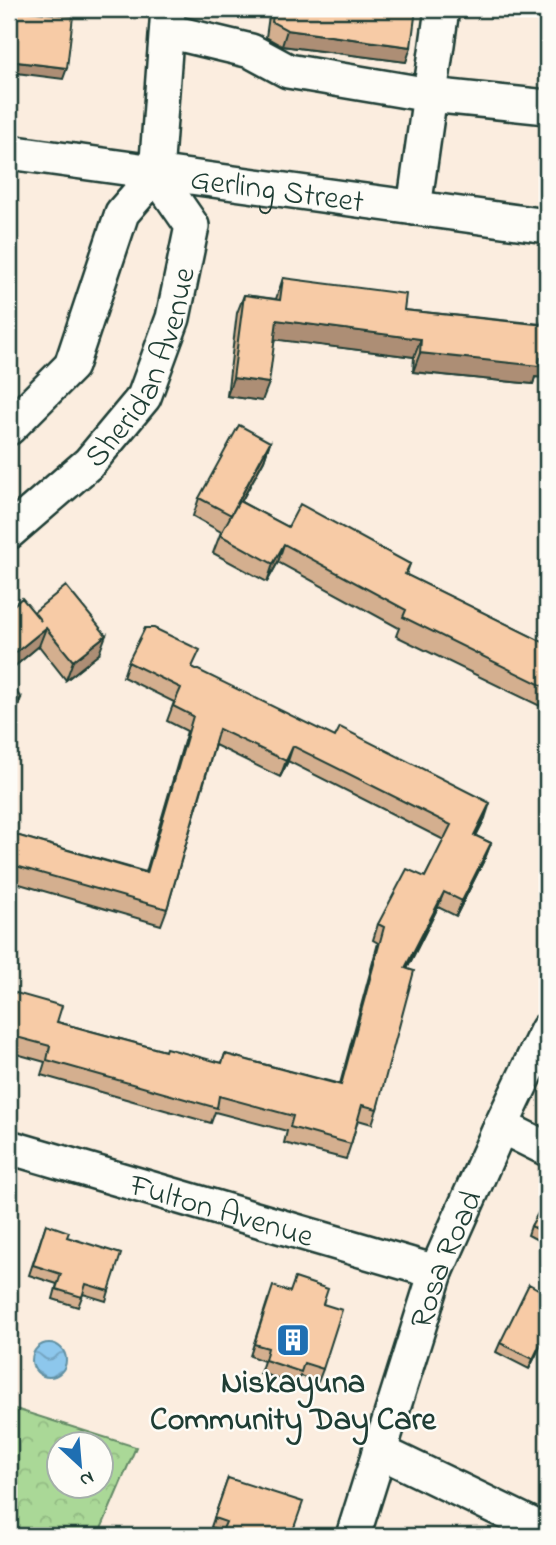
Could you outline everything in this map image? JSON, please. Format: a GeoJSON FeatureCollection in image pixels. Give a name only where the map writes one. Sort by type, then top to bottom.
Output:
{"type":"FeatureCollection","features":[{"type":"Feature","properties":{"kind":"street"},"geometry":{"type":"LineString","coordinates":[[414,208],[442,9]]}},
{"type":"Feature","properties":{"kind":"street"},"geometry":{"type":"LineString","coordinates":[[156,174],[167,20],[251,51],[288,71],[430,95],[547,107]]}},
{"type":"Feature","properties":{"kind":"street","name":"Gerling Street"},"geometry":{"type":"LineString","coordinates":[[9,152],[547,226]]}},
{"type":"Feature","properties":{"kind":"street","name":"Sheridan Avenue"},"geometry":{"type":"LineString","coordinates":[[9,428],[71,366],[122,213],[156,174],[192,226],[173,318],[144,397],[89,463],[9,532]]}},
{"type":"Feature","properties":{"kind":"street","name":"Rosa Road"},"geometry":{"type":"LineString","coordinates":[[353,1536],[436,1272],[547,1030]]}},
{"type":"Feature","properties":{"kind":"street"},"geometry":{"type":"LineString","coordinates":[[501,1126],[547,1149]]}},
{"type":"Feature","properties":{"kind":"street","name":"Fulton Avenue"},"geometry":{"type":"LineString","coordinates":[[9,1147],[436,1272]]}},
{"type":"Feature","properties":{"kind":"street"},"geometry":{"type":"LineString","coordinates":[[379,1451],[547,1532]]}},
{"type":"Feature","properties":{"kind":"green space"},"geometry":{"type":"Polygon","coordinates":[[[9,1407],[82,1430],[46,1430],[46,1500],[113,1500],[98,1536],[9,1536],[9,1407]]]}},
{"type":"Feature","properties":{"kind":"green space"},"geometry":{"type":"Polygon","coordinates":[[[116,1441],[136,1447],[116,1494],[116,1441]]]}},
{"type":"Feature","properties":{"kind":"water"},"geometry":{"type":"Polygon","coordinates":[[[49,1343],[61,1348],[66,1360],[61,1372],[49,1377],[37,1372],[32,1360],[37,1348],[49,1343]]]}},
{"type":"Feature","properties":{"kind":"building"},"geometry":{"type":"Polygon","coordinates":[[[9,9],[73,16],[67,68],[9,61],[9,9]]]}},
{"type":"Feature","properties":{"kind":"building"},"geometry":{"type":"Polygon","coordinates":[[[274,9],[416,9],[411,47],[287,30],[272,22],[274,9]]]}},
{"type":"Feature","properties":{"kind":"building"},"geometry":{"type":"Polygon","coordinates":[[[9,262],[13,262],[9,292],[9,262]]]}},
{"type":"Feature","properties":{"kind":"building"},"geometry":{"type":"Polygon","coordinates":[[[283,278],[406,294],[404,310],[544,325],[544,315],[547,315],[547,359],[540,358],[539,366],[420,353],[421,339],[277,320],[269,383],[233,378],[244,295],[280,300],[283,278]]]}},
{"type":"Feature","properties":{"kind":"building"},"geometry":{"type":"Polygon","coordinates":[[[239,425],[270,442],[231,515],[199,498],[239,425]]]}},
{"type":"Feature","properties":{"kind":"building"},"geometry":{"type":"Polygon","coordinates":[[[239,501],[288,527],[300,504],[410,564],[405,574],[547,644],[547,688],[403,617],[406,610],[284,544],[273,564],[220,535],[239,501]]]}},
{"type":"Feature","properties":{"kind":"building"},"geometry":{"type":"Polygon","coordinates":[[[66,586],[106,635],[73,661],[46,628],[9,658],[9,609],[22,598],[41,621],[34,612],[66,586]]]}},
{"type":"Feature","properties":{"kind":"building"},"geometry":{"type":"Polygon","coordinates":[[[145,628],[154,628],[200,650],[192,667],[335,737],[340,727],[490,803],[474,835],[491,843],[462,901],[444,892],[405,968],[414,971],[377,1109],[362,1105],[351,1144],[290,1127],[293,1116],[219,1096],[217,1108],[47,1060],[50,1046],[9,1035],[9,991],[62,1006],[57,1022],[222,1063],[225,1054],[341,1085],[384,927],[378,924],[407,869],[425,877],[451,825],[293,746],[286,761],[219,729],[167,909],[9,864],[9,833],[147,873],[193,716],[173,706],[181,688],[128,662],[145,628]]]}},
{"type":"Feature","properties":{"kind":"building"},"geometry":{"type":"Polygon","coordinates":[[[9,682],[21,698],[9,708],[9,682]]]}},
{"type":"Feature","properties":{"kind":"building"},"geometry":{"type":"Polygon","coordinates":[[[545,1200],[547,1201],[547,1234],[531,1226],[545,1200]]]}},
{"type":"Feature","properties":{"kind":"building"},"geometry":{"type":"Polygon","coordinates":[[[46,1224],[69,1232],[67,1237],[121,1254],[109,1291],[86,1284],[82,1297],[56,1289],[61,1274],[33,1265],[46,1224]]]}},
{"type":"Feature","properties":{"kind":"building","name":"Niskayuna Community Day Care"},"geometry":{"type":"Polygon","coordinates":[[[295,1278],[328,1289],[323,1304],[342,1310],[323,1369],[304,1363],[301,1372],[265,1360],[268,1348],[254,1344],[273,1286],[290,1292],[295,1278]]]}},
{"type":"Feature","properties":{"kind":"building"},"geometry":{"type":"Polygon","coordinates":[[[529,1284],[547,1294],[547,1330],[533,1359],[500,1343],[529,1284]]]}},
{"type":"Feature","properties":{"kind":"building"},"geometry":{"type":"Polygon","coordinates":[[[228,1478],[303,1502],[291,1536],[220,1536],[226,1522],[214,1518],[228,1478]]]}},
{"type":"Feature","properties":{"kind":"place","name":"Niskayuna Community Day Care"},"geometry":{"type":"Point","coordinates":[293,1340]}}]}
